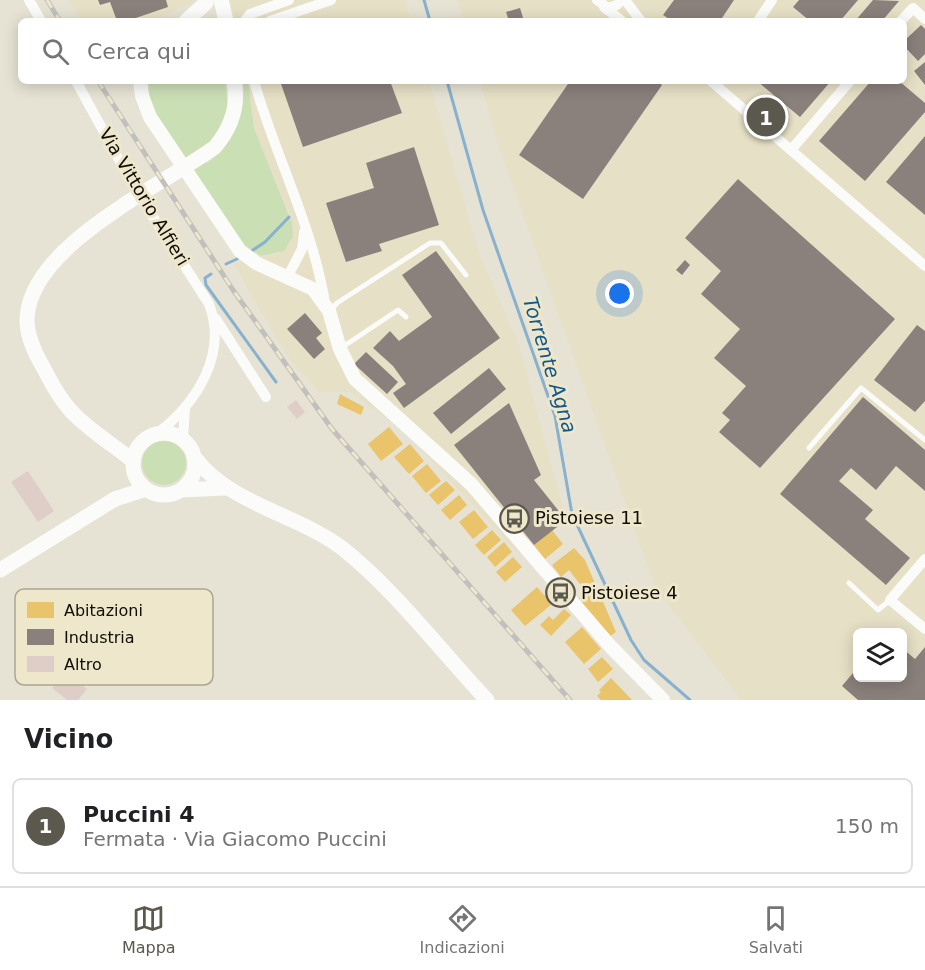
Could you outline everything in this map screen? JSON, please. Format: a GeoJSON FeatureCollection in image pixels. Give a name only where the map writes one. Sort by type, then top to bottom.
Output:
{"type":"FeatureCollection","features":[{"type":"Feature","properties":{"kind":"main road"},"geometry":{"type":"LineString","coordinates":[[221,0],[225,18]]}},
{"type":"Feature","properties":{"kind":"main road"},"geometry":{"type":"LineString","coordinates":[[189,18],[206,2]]}},
{"type":"Feature","properties":{"kind":"main road"},"geometry":{"type":"LineString","coordinates":[[200,18],[206,2]]}},
{"type":"Feature","properties":{"kind":"main road"},"geometry":{"type":"LineString","coordinates":[[146,489],[134,468],[104,436],[77,417],[49,379],[32,345],[27,321],[32,297],[42,279],[64,252],[98,223],[215,147],[230,128],[235,107],[234,84]]}},
{"type":"Feature","properties":{"kind":"main road"},"geometry":{"type":"LineString","coordinates":[[104,436],[139,444],[159,432],[175,434],[183,438],[191,447],[196,459],[225,488],[291,518],[343,549],[383,586],[486,700]]}},
{"type":"Feature","properties":{"kind":"main road"},"geometry":{"type":"LineString","coordinates":[[115,499],[134,468],[139,444]]}},
{"type":"Feature","properties":{"kind":"main road"},"geometry":{"type":"LineString","coordinates":[[181,490],[193,477],[196,459]]}},
{"type":"Feature","properties":{"kind":"main road"},"geometry":{"type":"LineString","coordinates":[[0,570],[115,499],[146,489],[164,495],[181,490],[225,488]]}},
{"type":"Feature","properties":{"kind":"street"},"geometry":{"type":"LineString","coordinates":[[28,0],[39,18]]}},
{"type":"Feature","properties":{"kind":"street"},"geometry":{"type":"LineString","coordinates":[[247,18],[250,14],[289,0]]}},
{"type":"Feature","properties":{"kind":"street"},"geometry":{"type":"LineString","coordinates":[[279,18],[331,0]]}},
{"type":"Feature","properties":{"kind":"street"},"geometry":{"type":"LineString","coordinates":[[601,3],[613,7],[623,0],[638,18]]}},
{"type":"Feature","properties":{"kind":"street"},"geometry":{"type":"LineString","coordinates":[[760,18],[772,0]]}},
{"type":"Feature","properties":{"kind":"street"},"geometry":{"type":"LineString","coordinates":[[903,0],[925,19]]}},
{"type":"Feature","properties":{"kind":"street"},"geometry":{"type":"LineString","coordinates":[[601,3],[618,18]]}},
{"type":"Feature","properties":{"kind":"street"},"geometry":{"type":"LineString","coordinates":[[904,18],[913,8]]}},
{"type":"Feature","properties":{"kind":"street","name":"Via Vittorio Alfieri"},"geometry":{"type":"LineString","coordinates":[[78,84],[134,187],[174,246],[213,314],[267,397]]}},
{"type":"Feature","properties":{"kind":"street"},"geometry":{"type":"LineString","coordinates":[[140,84],[142,96],[150,117],[232,242],[256,263],[313,288],[327,307]]}},
{"type":"Feature","properties":{"kind":"street"},"geometry":{"type":"LineString","coordinates":[[255,84],[304,229],[320,268],[327,307],[340,348],[355,379],[471,484],[611,647],[663,700]]}},
{"type":"Feature","properties":{"kind":"street"},"geometry":{"type":"LineString","coordinates":[[717,84],[925,266]]}},
{"type":"Feature","properties":{"kind":"street"},"geometry":{"type":"LineString","coordinates":[[791,150],[847,84]]}},
{"type":"Feature","properties":{"kind":"street"},"geometry":{"type":"LineString","coordinates":[[288,276],[302,249],[304,229]]}},
{"type":"Feature","properties":{"kind":"street","name":"Via Vittorio Alfieri"},"geometry":{"type":"LineString","coordinates":[[159,432],[185,408],[213,360],[216,342],[213,314]]}},
{"type":"Feature","properties":{"kind":"street","name":"Via Vittorio Alfieri"},"geometry":{"type":"LineString","coordinates":[[183,438],[185,408]]}},
{"type":"Feature","properties":{"kind":"street"},"geometry":{"type":"LineString","coordinates":[[925,559],[890,600],[925,629]]}},
{"type":"Feature","properties":{"kind":"lane"},"geometry":{"type":"LineString","coordinates":[[327,307],[337,303],[430,243],[441,243],[466,275]]}},
{"type":"Feature","properties":{"kind":"lane"},"geometry":{"type":"LineString","coordinates":[[340,348],[398,310],[406,316]]}},
{"type":"Feature","properties":{"kind":"lane"},"geometry":{"type":"LineString","coordinates":[[809,448],[861,388],[925,440]]}},
{"type":"Feature","properties":{"kind":"lane"},"geometry":{"type":"LineString","coordinates":[[849,583],[878,610],[890,600]]}},
{"type":"Feature","properties":{"kind":"shaded area"},"geometry":{"type":"Polygon","coordinates":[[[68,0],[196,0],[159,18],[80,18],[68,0]]]}},
{"type":"Feature","properties":{"kind":"shaded area"},"geometry":{"type":"Polygon","coordinates":[[[230,0],[405,0],[410,18],[234,18],[230,0]]]}},
{"type":"Feature","properties":{"kind":"shaded area"},"geometry":{"type":"Polygon","coordinates":[[[457,0],[925,0],[925,700],[741,700],[655,587],[496,138],[481,84],[907,84],[907,18],[462,18],[457,0]]]}},
{"type":"Feature","properties":{"kind":"shaded area"},"geometry":{"type":"Polygon","coordinates":[[[248,84],[430,84],[480,256],[519,345],[566,520],[534,545],[518,553],[403,430],[350,392],[319,392],[287,356],[234,264],[280,253],[290,244],[293,237],[289,213],[254,128],[248,84]]]}},
{"type":"Feature","properties":{"kind":"green space"},"geometry":{"type":"Polygon","coordinates":[[[148,84],[225,84],[228,109],[217,136],[199,151],[207,163],[225,146],[237,127],[243,105],[243,84],[248,84],[254,128],[292,223],[293,237],[284,251],[261,256],[243,244],[158,117],[150,99],[148,84]]]}},
{"type":"Feature","properties":{"kind":"green space"},"geometry":{"type":"Polygon","coordinates":[[[164,441],[173,442],[180,447],[185,454],[185,472],[180,479],[173,484],[164,485],[155,484],[148,479],[143,472],[142,463],[143,454],[148,447],[155,442],[164,441]]]}},
{"type":"Feature","properties":{"kind":"building: Abitazioni"},"geometry":{"type":"Polygon","coordinates":[[[340,394],[364,407],[361,415],[337,404],[340,394]]]}},
{"type":"Feature","properties":{"kind":"building: Abitazioni"},"geometry":{"type":"Polygon","coordinates":[[[389,427],[403,444],[381,461],[368,444],[389,427]]]}},
{"type":"Feature","properties":{"kind":"building: Abitazioni"},"geometry":{"type":"Polygon","coordinates":[[[410,444],[424,461],[409,474],[394,457],[410,444]]]}},
{"type":"Feature","properties":{"kind":"building: Abitazioni"},"geometry":{"type":"Polygon","coordinates":[[[427,464],[441,481],[426,493],[412,476],[427,464]]]}},
{"type":"Feature","properties":{"kind":"building: Abitazioni"},"geometry":{"type":"Polygon","coordinates":[[[446,481],[455,490],[438,505],[429,495],[446,481]]]}},
{"type":"Feature","properties":{"kind":"building: Abitazioni"},"geometry":{"type":"Polygon","coordinates":[[[459,495],[467,505],[450,520],[441,510],[459,495]]]}},
{"type":"Feature","properties":{"kind":"building: Abitazioni"},"geometry":{"type":"Polygon","coordinates":[[[474,510],[488,527],[473,539],[459,522],[474,510]]]}},
{"type":"Feature","properties":{"kind":"building: Abitazioni"},"geometry":{"type":"Polygon","coordinates":[[[492,530],[501,540],[484,555],[475,545],[492,530]]]}},
{"type":"Feature","properties":{"kind":"building: Abitazioni"},"geometry":{"type":"Polygon","coordinates":[[[552,530],[563,544],[545,559],[534,545],[552,530]]]}},
{"type":"Feature","properties":{"kind":"building: Abitazioni"},"geometry":{"type":"Polygon","coordinates":[[[504,542],[512,552],[495,567],[487,557],[504,542]]]}},
{"type":"Feature","properties":{"kind":"building: Abitazioni"},"geometry":{"type":"Polygon","coordinates":[[[574,548],[585,560],[616,632],[609,637],[578,599],[586,592],[569,570],[561,577],[552,565],[574,548]]]}},
{"type":"Feature","properties":{"kind":"building: Abitazioni"},"geometry":{"type":"Polygon","coordinates":[[[513,557],[522,567],[505,582],[496,572],[513,557]]]}},
{"type":"Feature","properties":{"kind":"building: Abitazioni"},"geometry":{"type":"Polygon","coordinates":[[[537,587],[552,604],[525,626],[511,610],[537,587]]]}},
{"type":"Feature","properties":{"kind":"building: Abitazioni"},"geometry":{"type":"Polygon","coordinates":[[[564,609],[571,615],[551,636],[540,625],[549,616],[553,620],[564,609]]]}},
{"type":"Feature","properties":{"kind":"building: Abitazioni"},"geometry":{"type":"Polygon","coordinates":[[[582,627],[601,649],[584,664],[565,642],[582,627]]]}},
{"type":"Feature","properties":{"kind":"building: Abitazioni"},"geometry":{"type":"Polygon","coordinates":[[[602,657],[613,669],[598,682],[588,669],[602,657]]]}},
{"type":"Feature","properties":{"kind":"building: Abitazioni"},"geometry":{"type":"Polygon","coordinates":[[[611,678],[632,700],[601,700],[597,696],[601,692],[599,690],[611,678]]]}},
{"type":"Feature","properties":{"kind":"building: Industria"},"geometry":{"type":"Polygon","coordinates":[[[98,0],[166,0],[168,7],[136,18],[116,18],[110,2],[100,5],[98,0]]]}},
{"type":"Feature","properties":{"kind":"building: Industria"},"geometry":{"type":"Polygon","coordinates":[[[674,0],[734,0],[722,18],[668,18],[663,15],[674,0]]]}},
{"type":"Feature","properties":{"kind":"building: Industria"},"geometry":{"type":"Polygon","coordinates":[[[799,0],[858,0],[843,18],[806,18],[793,7],[799,0]]]}},
{"type":"Feature","properties":{"kind":"building: Industria"},"geometry":{"type":"Polygon","coordinates":[[[873,0],[899,1],[885,18],[858,18],[873,0]]]}},
{"type":"Feature","properties":{"kind":"building: Industria"},"geometry":{"type":"Polygon","coordinates":[[[520,8],[523,18],[508,18],[506,12],[520,8]]]}},
{"type":"Feature","properties":{"kind":"building: Industria"},"geometry":{"type":"Polygon","coordinates":[[[921,25],[925,29],[925,54],[918,61],[907,49],[907,38],[921,25]]]}},
{"type":"Feature","properties":{"kind":"building: Industria"},"geometry":{"type":"Polygon","coordinates":[[[925,62],[925,85],[914,71],[925,62]]]}},
{"type":"Feature","properties":{"kind":"building: Industria"},"geometry":{"type":"Polygon","coordinates":[[[281,84],[391,84],[402,113],[303,147],[281,84]]]}},
{"type":"Feature","properties":{"kind":"building: Industria"},"geometry":{"type":"Polygon","coordinates":[[[568,84],[662,85],[583,199],[519,155],[568,84]]]}},
{"type":"Feature","properties":{"kind":"building: Industria"},"geometry":{"type":"Polygon","coordinates":[[[761,84],[828,84],[800,117],[761,84]]]}},
{"type":"Feature","properties":{"kind":"building: Industria"},"geometry":{"type":"Polygon","coordinates":[[[868,84],[903,84],[925,103],[925,112],[865,181],[819,141],[868,84]]]}},
{"type":"Feature","properties":{"kind":"building: Industria"},"geometry":{"type":"Polygon","coordinates":[[[925,136],[925,215],[886,182],[925,136]]]}},
{"type":"Feature","properties":{"kind":"building: Industria"},"geometry":{"type":"Polygon","coordinates":[[[414,147],[439,225],[379,244],[382,251],[346,262],[326,203],[374,188],[366,163],[414,147]]]}},
{"type":"Feature","properties":{"kind":"building: Industria"},"geometry":{"type":"Polygon","coordinates":[[[738,179],[895,319],[760,468],[719,432],[730,420],[722,413],[746,386],[714,358],[740,329],[701,294],[721,271],[685,238],[738,179]]]}},
{"type":"Feature","properties":{"kind":"building: Industria"},"geometry":{"type":"Polygon","coordinates":[[[436,251],[500,338],[404,408],[393,393],[406,384],[393,366],[373,348],[390,331],[399,341],[432,317],[402,275],[436,251]]]}},
{"type":"Feature","properties":{"kind":"building: Industria"},"geometry":{"type":"Polygon","coordinates":[[[685,260],[690,265],[682,275],[676,270],[685,260]]]}},
{"type":"Feature","properties":{"kind":"building: Industria"},"geometry":{"type":"Polygon","coordinates":[[[305,313],[322,333],[316,338],[325,349],[314,359],[287,329],[305,313]]]}},
{"type":"Feature","properties":{"kind":"building: Industria"},"geometry":{"type":"Polygon","coordinates":[[[917,325],[925,331],[925,401],[915,412],[874,380],[917,325]]]}},
{"type":"Feature","properties":{"kind":"building: Industria"},"geometry":{"type":"Polygon","coordinates":[[[366,352],[398,382],[387,394],[354,364],[366,352]]]}},
{"type":"Feature","properties":{"kind":"building: Industria"},"geometry":{"type":"Polygon","coordinates":[[[489,368],[506,389],[451,434],[433,413],[489,368]]]}},
{"type":"Feature","properties":{"kind":"building: Industria"},"geometry":{"type":"Polygon","coordinates":[[[863,397],[925,450],[925,491],[896,466],[876,490],[851,468],[839,481],[873,510],[865,519],[910,558],[886,585],[780,494],[863,397]]]}},
{"type":"Feature","properties":{"kind":"building: Industria"},"geometry":{"type":"Polygon","coordinates":[[[509,403],[541,475],[534,480],[566,520],[534,545],[454,445],[509,403]]]}},
{"type":"Feature","properties":{"kind":"building: Industria"},"geometry":{"type":"Polygon","coordinates":[[[925,647],[925,700],[858,700],[842,686],[853,673],[853,682],[907,682],[907,652],[915,659],[925,647]]]}},
{"type":"Feature","properties":{"kind":"building: Altro"},"geometry":{"type":"Polygon","coordinates":[[[296,400],[305,412],[297,419],[287,407],[296,400]]]}},
{"type":"Feature","properties":{"kind":"building: Altro"},"geometry":{"type":"Polygon","coordinates":[[[28,471],[54,511],[38,522],[11,482],[28,471]]]}},
{"type":"Feature","properties":{"kind":"building: Altro"},"geometry":{"type":"Polygon","coordinates":[[[54,685],[82,685],[87,689],[78,700],[67,700],[52,688],[54,685]]]}},
{"type":"Feature","properties":{"kind":"waterway","name":"Torrente Agna"},"geometry":{"type":"LineString","coordinates":[[424,0],[429,18]]}},
{"type":"Feature","properties":{"kind":"waterway","name":"Torrente Agna"},"geometry":{"type":"LineString","coordinates":[[448,84],[483,210],[555,416],[572,514],[631,640],[644,660],[690,700]]}},
{"type":"Feature","properties":{"kind":"waterway"},"geometry":{"type":"LineString","coordinates":[[253,250],[265,242],[289,217]]}},
{"type":"Feature","properties":{"kind":"waterway"},"geometry":{"type":"LineString","coordinates":[[226,264],[237,259]]}},
{"type":"Feature","properties":{"kind":"waterway"},"geometry":{"type":"LineString","coordinates":[[211,274],[205,278],[206,285],[276,382]]}},
{"type":"Feature","properties":{"kind":"railway"},"geometry":{"type":"LineString","coordinates":[[47,0],[58,18]]}},
{"type":"Feature","properties":{"kind":"railway"},"geometry":{"type":"LineString","coordinates":[[100,84],[233,290],[332,429],[570,700]]}},
{"type":"Feature","properties":{"kind":"place","name":"Puccini 4"},"geometry":{"type":"Point","coordinates":[766,117]}},
{"type":"Feature","properties":{"kind":"place","name":"Pistoiese 11"},"geometry":{"type":"Point","coordinates":[514,518]}},
{"type":"Feature","properties":{"kind":"place","name":"Pistoiese 4"},"geometry":{"type":"Point","coordinates":[560,593]}}]}
